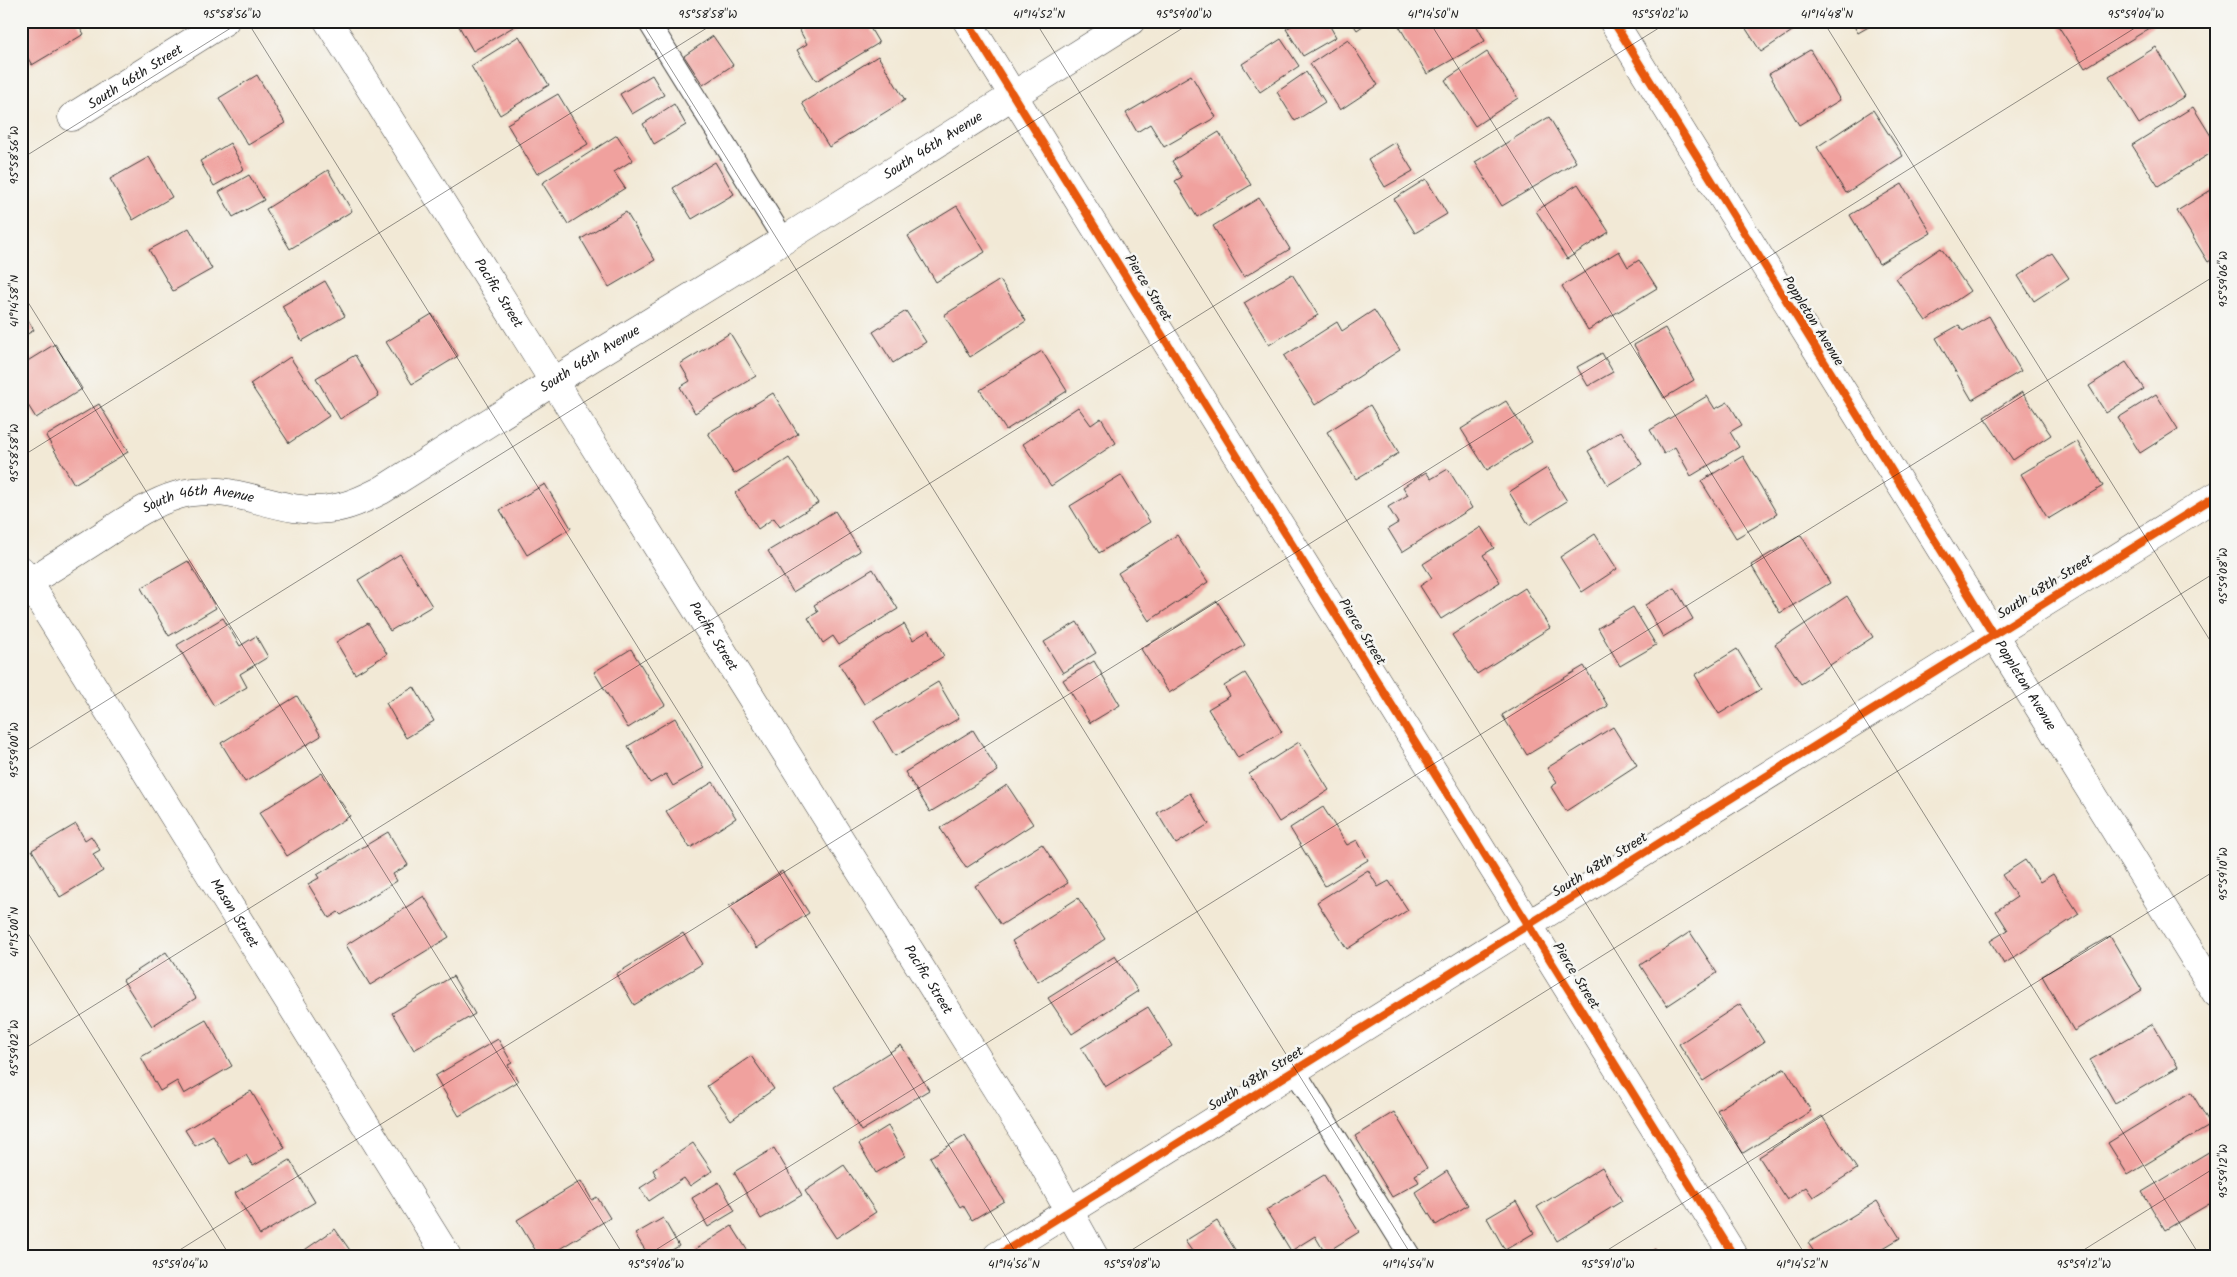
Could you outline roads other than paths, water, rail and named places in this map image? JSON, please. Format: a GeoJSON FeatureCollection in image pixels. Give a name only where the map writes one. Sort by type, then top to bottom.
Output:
{"type":"FeatureCollection","features":[{"type":"Feature","properties":{"kind":"street","name":"South 46th Street"},"geometry":{"type":"LineString","coordinates":[[72,117],[225,21]]}},
{"type":"Feature","properties":{"kind":"street","name":"Pacific Street"},"geometry":{"type":"LineString","coordinates":[[328,21],[1040,1157],[1094,1256]]}},
{"type":"Feature","properties":{"kind":"street","name":"Pierce Street"},"geometry":{"type":"LineString","coordinates":[[968,21],[1734,1256]]}},
{"type":"Feature","properties":{"kind":"street","name":"South 46th Avenue"},"geometry":{"type":"LineString","coordinates":[[24,580],[144,509],[179,495],[216,490],[298,508],[317,509],[357,503],[382,490],[554,381],[784,240],[1131,21]]}},
{"type":"Feature","properties":{"kind":"street","name":"Poppleton Avenue"},"geometry":{"type":"LineString","coordinates":[[1612,21],[2216,994]]}},
{"type":"Feature","properties":{"kind":"street","name":"South 48th Street"},"geometry":{"type":"LineString","coordinates":[[997,1256],[2216,496]]}},
{"type":"Feature","properties":{"kind":"street","name":"Mason Street"},"geometry":{"type":"LineString","coordinates":[[24,580],[447,1256]]}},
{"type":"Feature","properties":{"kind":"lane"},"geometry":{"type":"LineString","coordinates":[[648,21],[784,240]]}},
{"type":"Feature","properties":{"kind":"lane"},"geometry":{"type":"LineString","coordinates":[[1294,1070],[1410,1256]]}}]}
